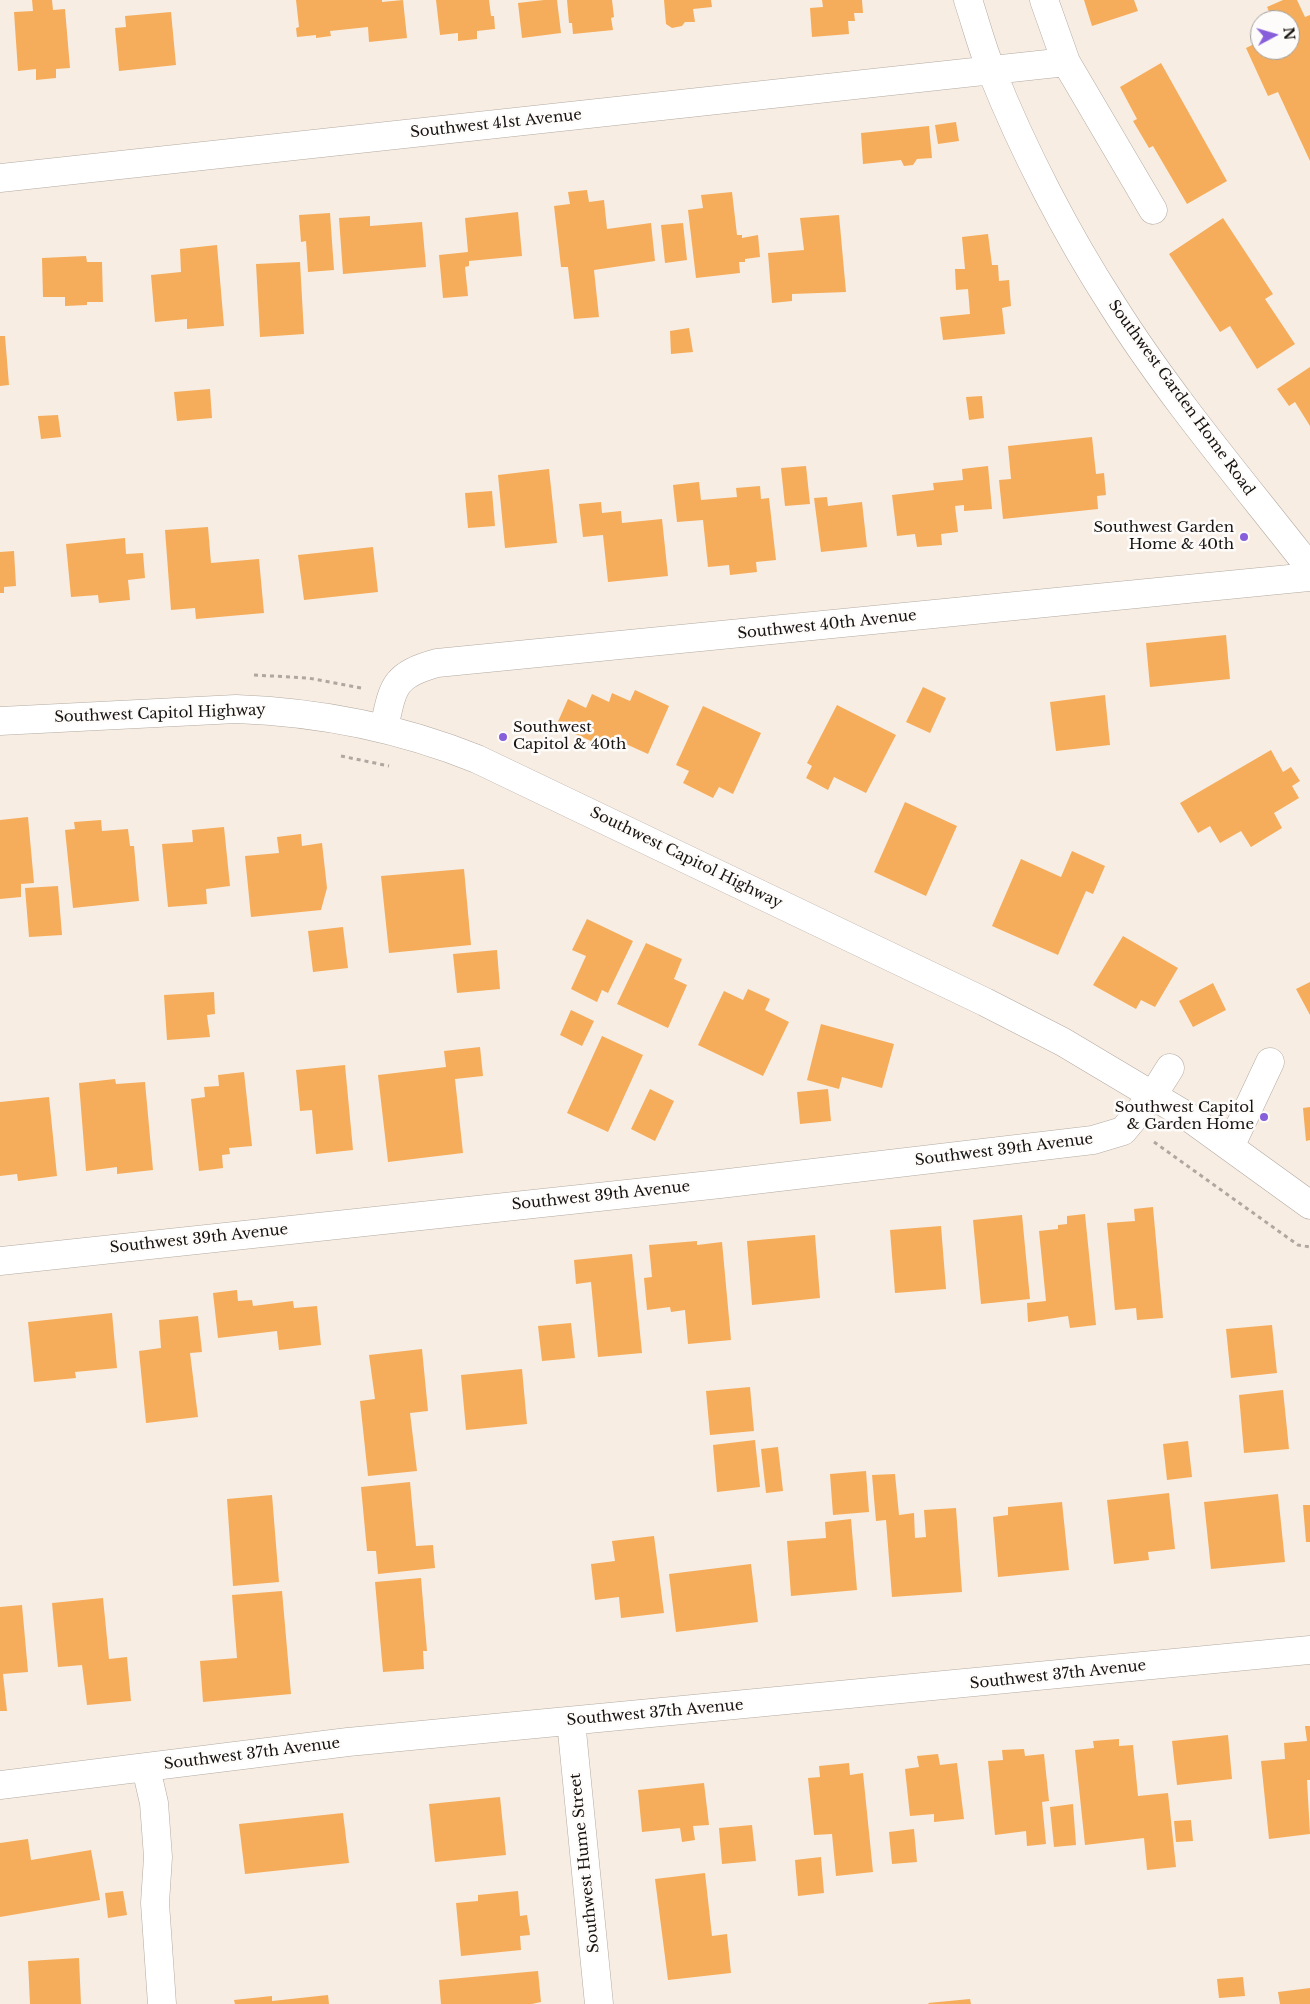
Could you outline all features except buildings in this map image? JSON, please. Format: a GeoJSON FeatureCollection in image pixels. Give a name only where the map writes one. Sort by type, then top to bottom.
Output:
{"type":"FeatureCollection","features":[{"type":"Feature","properties":{"kind":"street","name":"Southwest Garden Home Road"},"geometry":{"type":"LineString","coordinates":[[968,0],[992,71],[1030,158],[1067,228],[1112,306],[1193,418],[1310,568]]}},
{"type":"Feature","properties":{"kind":"street"},"geometry":{"type":"LineString","coordinates":[[1044,0],[1066,62],[1153,210]]}},
{"type":"Feature","properties":{"kind":"street","name":"Southwest 41st Avenue"},"geometry":{"type":"LineString","coordinates":[[0,178],[1066,62]]}},
{"type":"Feature","properties":{"kind":"street","name":"Southwest 40th Avenue"},"geometry":{"type":"LineString","coordinates":[[384,728],[393,690],[398,682],[412,671],[437,663],[1310,578]]}},
{"type":"Feature","properties":{"kind":"street","name":"Southwest Capitol Highway"},"geometry":{"type":"LineString","coordinates":[[0,721],[236,709],[300,713],[384,728],[441,745],[477,759],[624,828],[985,1002],[1063,1042],[1187,1116],[1310,1205]]}},
{"type":"Feature","properties":{"kind":"street"},"geometry":{"type":"LineString","coordinates":[[1230,1147],[1270,1062]]}},
{"type":"Feature","properties":{"kind":"street","name":"Southwest 39th Avenue"},"geometry":{"type":"LineString","coordinates":[[0,1260],[720,1184],[1093,1140],[1123,1131],[1152,1095],[1170,1068]]}},
{"type":"Feature","properties":{"kind":"street","name":"Southwest 37th Avenue"},"geometry":{"type":"LineString","coordinates":[[0,1785],[348,1742],[1310,1650]]}},
{"type":"Feature","properties":{"kind":"street","name":"Southwest Hume Street"},"geometry":{"type":"LineString","coordinates":[[571,1722],[599,2004]]}},
{"type":"Feature","properties":{"kind":"street"},"geometry":{"type":"LineString","coordinates":[[146,1768],[154,1803],[158,1857],[155,1903],[162,2004]]}},
{"type":"Feature","properties":{"kind":"path"},"geometry":{"type":"LineString","coordinates":[[344,757],[393,768]]}},
{"type":"Feature","properties":{"kind":"path"},"geometry":{"type":"LineString","coordinates":[[1151,1139],[1298,1245],[1310,1247]]}},
{"type":"Feature","properties":{"kind":"place","name":"Southwest Garden Home & 40th"},"geometry":{"type":"Point","coordinates":[1244,537]}},
{"type":"Feature","properties":{"kind":"place","name":"Southwest Capitol & 40th"},"geometry":{"type":"Point","coordinates":[503,737]}},
{"type":"Feature","properties":{"kind":"place","name":"Southwest Capitol & Garden Home"},"geometry":{"type":"Point","coordinates":[1264,1117]}}]}
